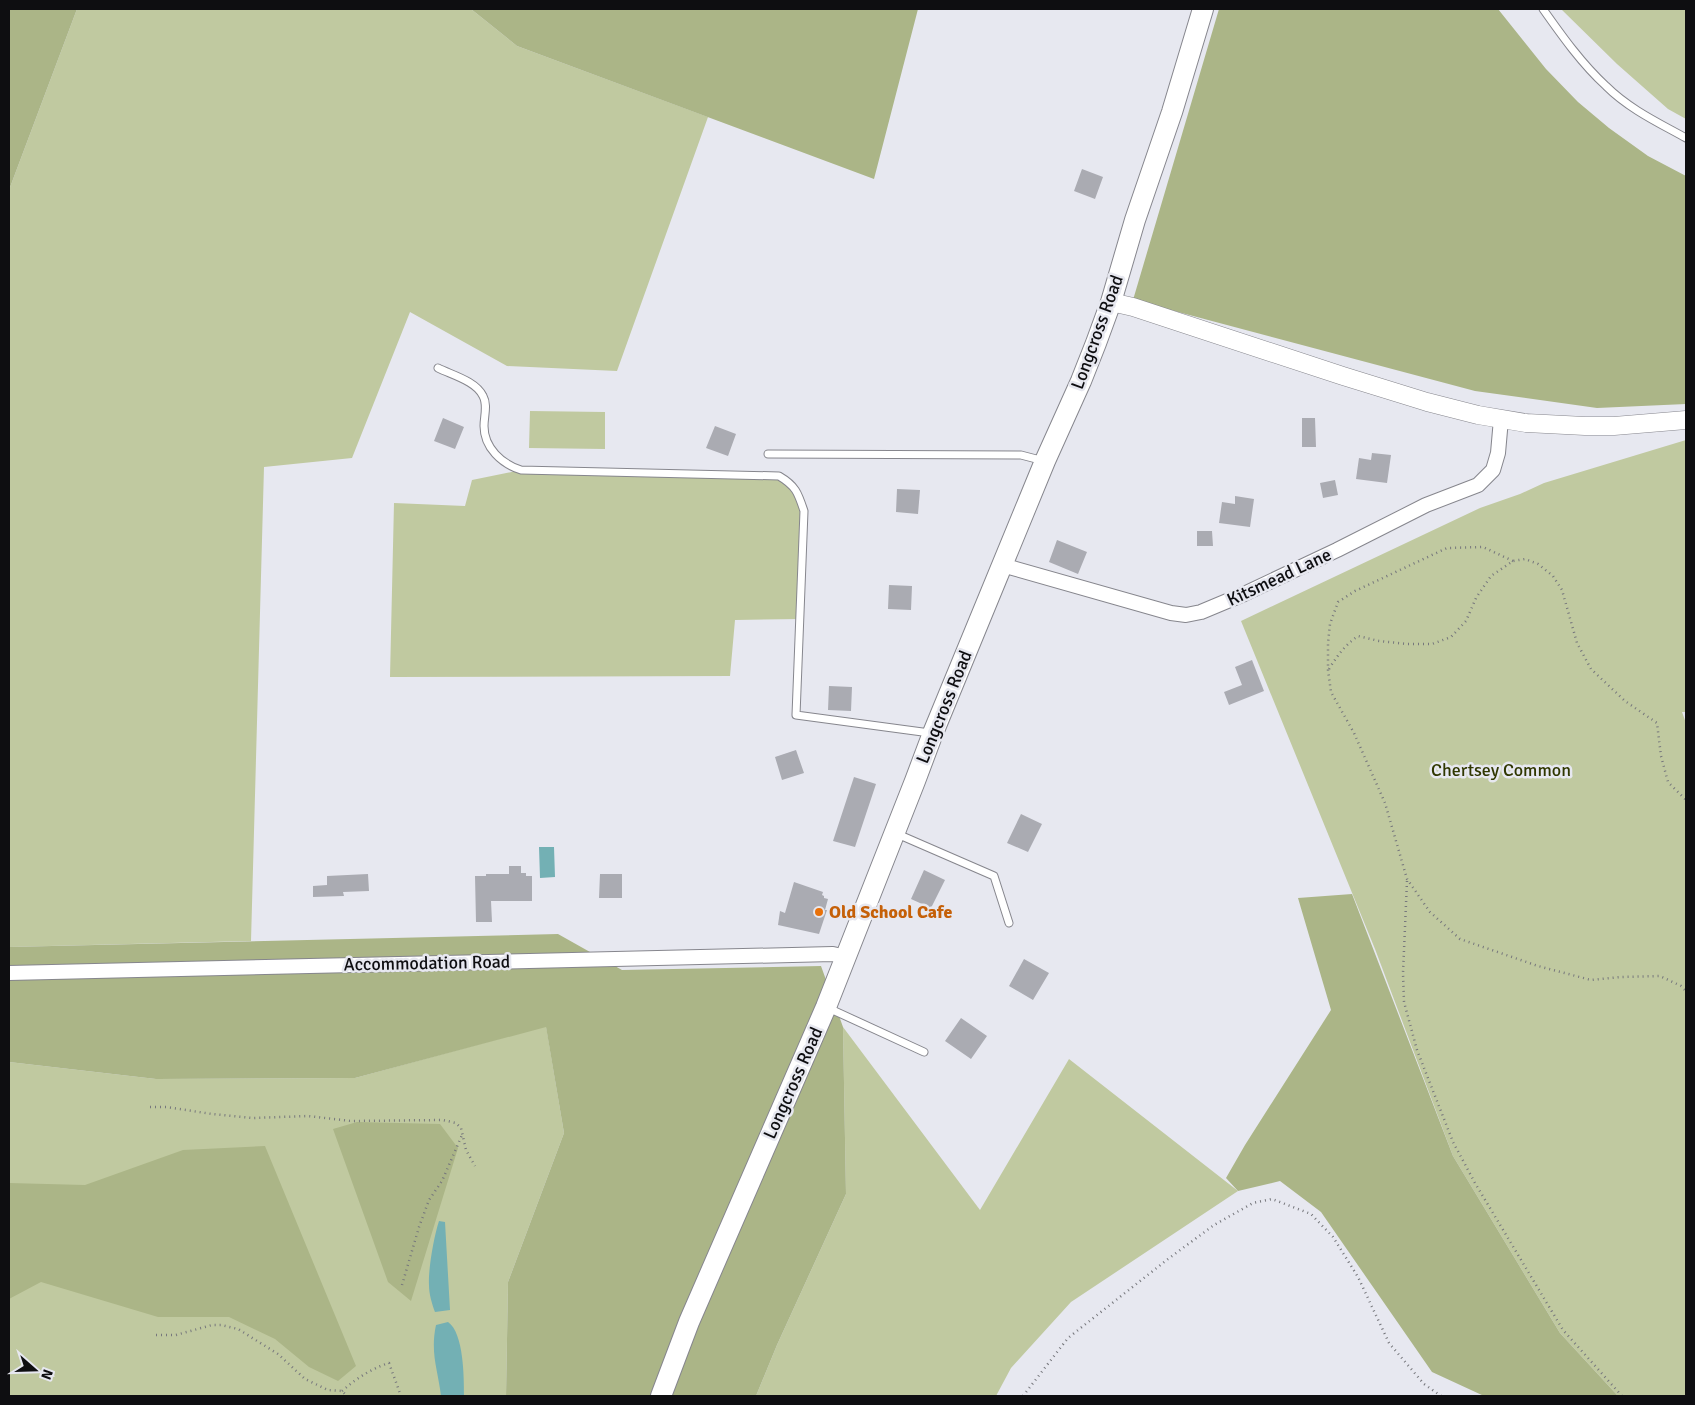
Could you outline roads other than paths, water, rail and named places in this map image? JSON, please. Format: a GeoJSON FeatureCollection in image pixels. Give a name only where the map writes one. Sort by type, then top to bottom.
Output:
{"type":"FeatureCollection","features":[{"type":"Feature","properties":{"kind":"main road","name":"Longcross Road"},"geometry":{"type":"LineString","coordinates":[[661,1396],[689,1322],[826,1007],[933,733],[1045,461],[1081,381],[1111,302],[1134,220],[1172,112],[1202,9]]}},
{"type":"Feature","properties":{"kind":"street"},"geometry":{"type":"LineString","coordinates":[[1111,302],[1133,307],[1426,402],[1478,415],[1526,423],[1614,426],[1686,420]]}},
{"type":"Feature","properties":{"kind":"street","name":"Kitsmead Lane"},"geometry":{"type":"LineString","coordinates":[[1002,564],[1171,613],[1186,615],[1201,612],[1244,594],[1426,506],[1478,485],[1493,470],[1498,453],[1501,419]]}},
{"type":"Feature","properties":{"kind":"street","name":"Accommodation Road"},"geometry":{"type":"LineString","coordinates":[[9,973],[833,954],[846,957]]}},
{"type":"Feature","properties":{"kind":"lane"},"geometry":{"type":"LineString","coordinates":[[1543,9],[1578,55],[1606,87],[1648,118],[1686,138]]}},
{"type":"Feature","properties":{"kind":"lane"},"geometry":{"type":"LineString","coordinates":[[438,368],[476,386],[483,395],[486,403],[484,429],[490,448],[508,466],[522,470],[779,476],[791,483],[799,494],[804,511],[796,715],[933,733]]}},
{"type":"Feature","properties":{"kind":"lane"},"geometry":{"type":"LineString","coordinates":[[768,454],[1021,456],[1045,461]]}},
{"type":"Feature","properties":{"kind":"lane"},"geometry":{"type":"LineString","coordinates":[[895,833],[994,876],[1009,923]]}},
{"type":"Feature","properties":{"kind":"lane"},"geometry":{"type":"LineString","coordinates":[[826,1007],[924,1052]]}},
{"type":"Feature","properties":{"kind":"water"},"geometry":{"type":"Polygon","coordinates":[[[539,847],[554,847],[555,877],[540,878],[539,847]]]}},
{"type":"Feature","properties":{"kind":"water"},"geometry":{"type":"Polygon","coordinates":[[[439,1221],[445,1222],[450,1310],[435,1312],[430,1295],[429,1279],[435,1235],[439,1221]]]}},
{"type":"Feature","properties":{"kind":"water"},"geometry":{"type":"Polygon","coordinates":[[[448,1322],[457,1336],[460,1346],[464,1396],[441,1396],[434,1353],[434,1335],[436,1325],[448,1322]]]}},
{"type":"Feature","properties":{"kind":"place","name":"Old School Cafe"},"geometry":{"type":"Point","coordinates":[819,912]}},
{"type":"Feature","properties":{"kind":"park label","name":"Chertsey Common"},"geometry":{"type":"Point","coordinates":[1501,770]}}]}
